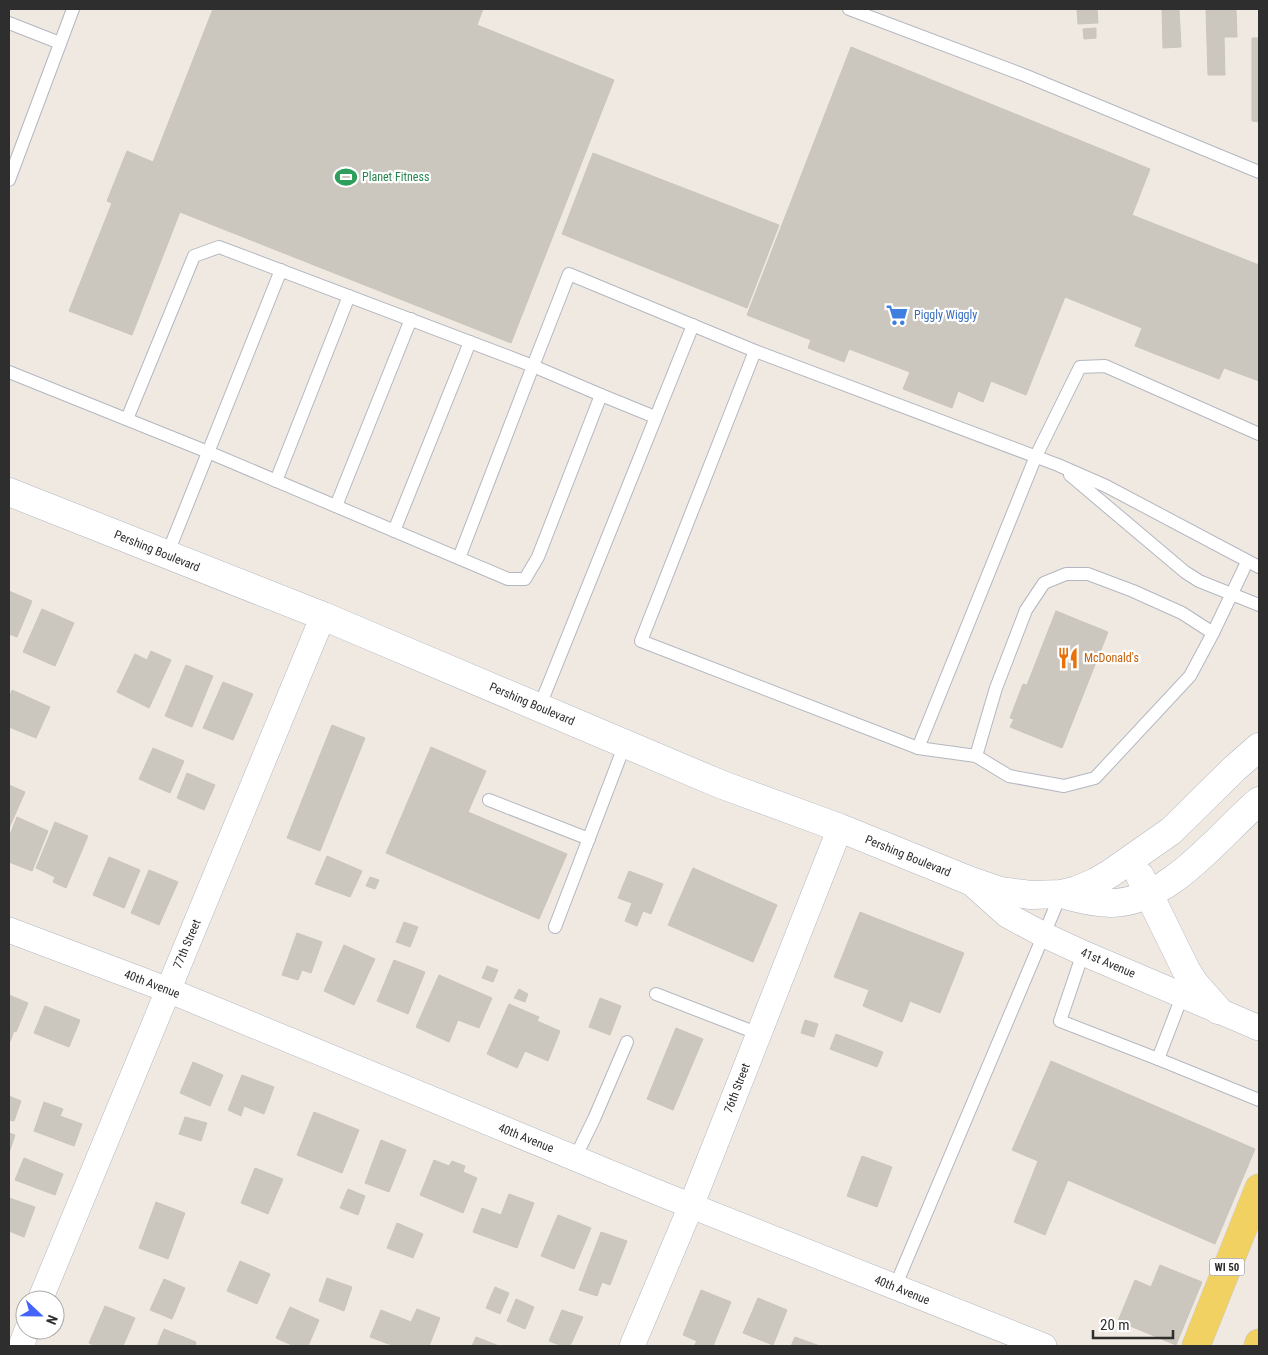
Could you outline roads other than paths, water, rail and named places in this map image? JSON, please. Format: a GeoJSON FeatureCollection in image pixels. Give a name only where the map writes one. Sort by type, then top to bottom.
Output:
{"type":"FeatureCollection","features":[{"type":"Feature","properties":{"kind":"main road","name":"WI 50"},"geometry":{"type":"LineString","coordinates":[[1196,1346],[1259,1188]]}},
{"type":"Feature","properties":{"kind":"street","name":"Pershing Boulevard"},"geometry":{"type":"LineString","coordinates":[[9,492],[323,616],[720,784],[840,828],[968,880],[1009,893],[1031,895],[1061,894],[1087,887],[1131,860],[1171,831],[1259,747]]}},
{"type":"Feature","properties":{"kind":"street","name":"77th Street"},"geometry":{"type":"LineString","coordinates":[[44,1290],[323,616]]}},
{"type":"Feature","properties":{"kind":"street","name":"Pershing Boulevard"},"geometry":{"type":"LineString","coordinates":[[1061,894],[1087,901],[1112,903],[1132,900],[1149,893],[1172,880],[1199,858],[1225,835],[1259,800]]}},
{"type":"Feature","properties":{"kind":"street","name":"76th Street"},"geometry":{"type":"LineString","coordinates":[[632,1346],[691,1206],[840,828]]}},
{"type":"Feature","properties":{"kind":"street"},"geometry":{"type":"LineString","coordinates":[[1131,860],[1186,970],[1195,984],[1218,1010]]}},
{"type":"Feature","properties":{"kind":"street","name":"41st Avenue"},"geometry":{"type":"LineString","coordinates":[[968,880],[1007,915],[1042,934],[1259,1028]]}},
{"type":"Feature","properties":{"kind":"street","name":"40th Avenue"},"geometry":{"type":"LineString","coordinates":[[9,930],[168,990],[691,1206],[1044,1346]]}},
{"type":"Feature","properties":{"kind":"lane"},"geometry":{"type":"LineString","coordinates":[[9,180],[74,9]]}},
{"type":"Feature","properties":{"kind":"lane"},"geometry":{"type":"LineString","coordinates":[[849,9],[1024,75],[1259,172]]}},
{"type":"Feature","properties":{"kind":"lane"},"geometry":{"type":"LineString","coordinates":[[9,23],[60,43]]}},
{"type":"Feature","properties":{"kind":"lane"},"geometry":{"type":"LineString","coordinates":[[127,419],[194,256],[218,247],[533,366],[655,416]]}},
{"type":"Feature","properties":{"kind":"lane"},"geometry":{"type":"LineString","coordinates":[[167,555],[281,270]]}},
{"type":"Feature","properties":{"kind":"lane"},"geometry":{"type":"LineString","coordinates":[[459,558],[569,274],[754,351],[1058,465],[1106,486],[1259,567]]}},
{"type":"Feature","properties":{"kind":"lane"},"geometry":{"type":"LineString","coordinates":[[276,481],[349,296]]}},
{"type":"Feature","properties":{"kind":"lane"},"geometry":{"type":"LineString","coordinates":[[336,506],[411,319]]}},
{"type":"Feature","properties":{"kind":"lane"},"geometry":{"type":"LineString","coordinates":[[539,708],[693,325]]}},
{"type":"Feature","properties":{"kind":"lane"},"geometry":{"type":"LineString","coordinates":[[394,531],[470,342]]}},
{"type":"Feature","properties":{"kind":"lane"},"geometry":{"type":"LineString","coordinates":[[754,351],[640,641],[918,748],[976,756],[1009,776],[1064,786],[1095,778],[1190,676],[1247,562]]}},
{"type":"Feature","properties":{"kind":"lane"},"geometry":{"type":"LineString","coordinates":[[918,748],[1036,456],[1080,367],[1105,366],[1259,434]]}},
{"type":"Feature","properties":{"kind":"lane"},"geometry":{"type":"LineString","coordinates":[[9,372],[208,452],[508,580],[525,578],[538,557],[601,395]]}},
{"type":"Feature","properties":{"kind":"lane"},"geometry":{"type":"LineString","coordinates":[[1058,465],[1185,572],[1199,581],[1259,605]]}},
{"type":"Feature","properties":{"kind":"lane"},"geometry":{"type":"LineString","coordinates":[[976,756],[996,688],[1026,610],[1044,583],[1066,574],[1088,574],[1133,591],[1182,613],[1213,633]]}},
{"type":"Feature","properties":{"kind":"lane"},"geometry":{"type":"LineString","coordinates":[[555,927],[625,744]]}},
{"type":"Feature","properties":{"kind":"lane"},"geometry":{"type":"LineString","coordinates":[[489,800],[589,839]]}},
{"type":"Feature","properties":{"kind":"lane"},"geometry":{"type":"LineString","coordinates":[[895,1287],[1042,934],[1061,894]]}},
{"type":"Feature","properties":{"kind":"lane"},"geometry":{"type":"LineString","coordinates":[[1083,953],[1060,1021],[1158,1058],[1259,1100]]}},
{"type":"Feature","properties":{"kind":"lane"},"geometry":{"type":"LineString","coordinates":[[656,994],[759,1034]]}},
{"type":"Feature","properties":{"kind":"lane"},"geometry":{"type":"LineString","coordinates":[[1158,1058],[1183,994]]}},
{"type":"Feature","properties":{"kind":"lane"},"geometry":{"type":"LineString","coordinates":[[575,1158],[594,1119],[626,1042]]}},
{"type":"Feature","properties":{"kind":"place","name":"Planet Fitness"},"geometry":{"type":"Point","coordinates":[346,177]}},
{"type":"Feature","properties":{"kind":"place","name":"Piggly Wiggly"},"geometry":{"type":"Point","coordinates":[897,315]}},
{"type":"Feature","properties":{"kind":"place","name":"McDonald's"},"geometry":{"type":"Point","coordinates":[1068,658]}}]}
